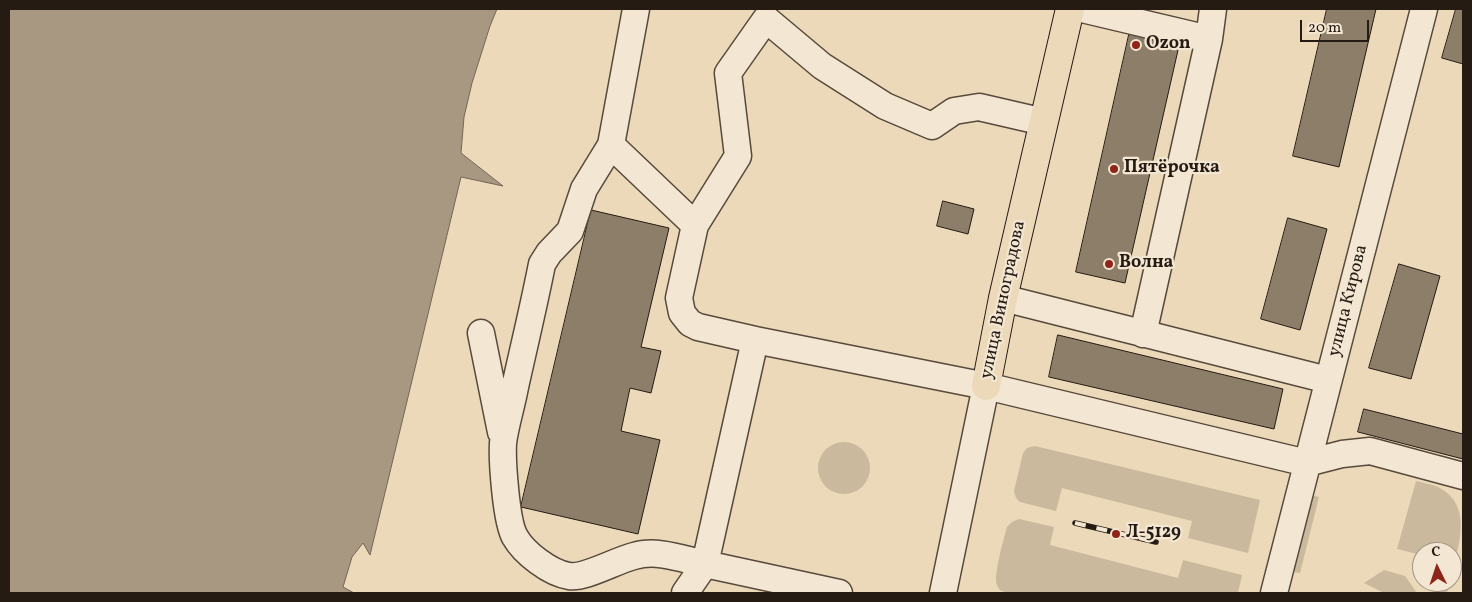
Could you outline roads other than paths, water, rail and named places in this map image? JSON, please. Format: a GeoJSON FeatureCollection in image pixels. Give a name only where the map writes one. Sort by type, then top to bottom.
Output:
{"type":"FeatureCollection","features":[{"type":"Feature","properties":{"kind":"main road","name":"улица Виноградова"},"geometry":{"type":"LineString","coordinates":[[986,386],[1003,298],[1070,9]]}},
{"type":"Feature","properties":{"kind":"street"},"geometry":{"type":"LineString","coordinates":[[503,442],[542,264],[549,253],[570,231],[584,189],[611,145],[636,9]]}},
{"type":"Feature","properties":{"kind":"street"},"geometry":{"type":"LineString","coordinates":[[1082,9],[1210,39]]}},
{"type":"Feature","properties":{"kind":"street"},"geometry":{"type":"LineString","coordinates":[[1143,334],[1210,39],[1213,9]]}},
{"type":"Feature","properties":{"kind":"street","name":"улица Кирова"},"geometry":{"type":"LineString","coordinates":[[1274,593],[1424,9]]}},
{"type":"Feature","properties":{"kind":"street"},"geometry":{"type":"LineString","coordinates":[[1044,122],[979,107],[954,111],[932,126],[885,106],[822,66],[766,19],[728,73],[738,156],[695,225],[679,298],[682,313],[690,323],[698,328],[986,386],[1307,463],[1342,454],[1370,452],[1463,476]]}},
{"type":"Feature","properties":{"kind":"street"},"geometry":{"type":"LineString","coordinates":[[611,145],[695,225]]}},
{"type":"Feature","properties":{"kind":"street"},"geometry":{"type":"LineString","coordinates":[[1003,298],[1328,380]]}},
{"type":"Feature","properties":{"kind":"street"},"geometry":{"type":"LineString","coordinates":[[481,333],[503,442],[506,493],[514,536],[532,556],[554,572],[570,577],[586,574],[635,555],[655,554],[674,556],[839,593]]}},
{"type":"Feature","properties":{"kind":"street"},"geometry":{"type":"LineString","coordinates":[[685,593],[705,564],[755,340]]}},
{"type":"Feature","properties":{"kind":"street","name":"улица Виноградова"},"geometry":{"type":"LineString","coordinates":[[943,593],[986,386]]}},
{"type":"Feature","properties":{"kind":"railway"},"geometry":{"type":"LineString","coordinates":[[1075,523],[1156,542]]}},
{"type":"Feature","properties":{"kind":"place","name":"Ozon"},"geometry":{"type":"Point","coordinates":[1136,45]}},
{"type":"Feature","properties":{"kind":"place","name":"Пятёрочка"},"geometry":{"type":"Point","coordinates":[1114,169]}},
{"type":"Feature","properties":{"kind":"place","name":"Волна"},"geometry":{"type":"Point","coordinates":[1109,264]}},
{"type":"Feature","properties":{"kind":"place","name":"Л-5129"},"geometry":{"type":"Point","coordinates":[1116,534]}}]}
